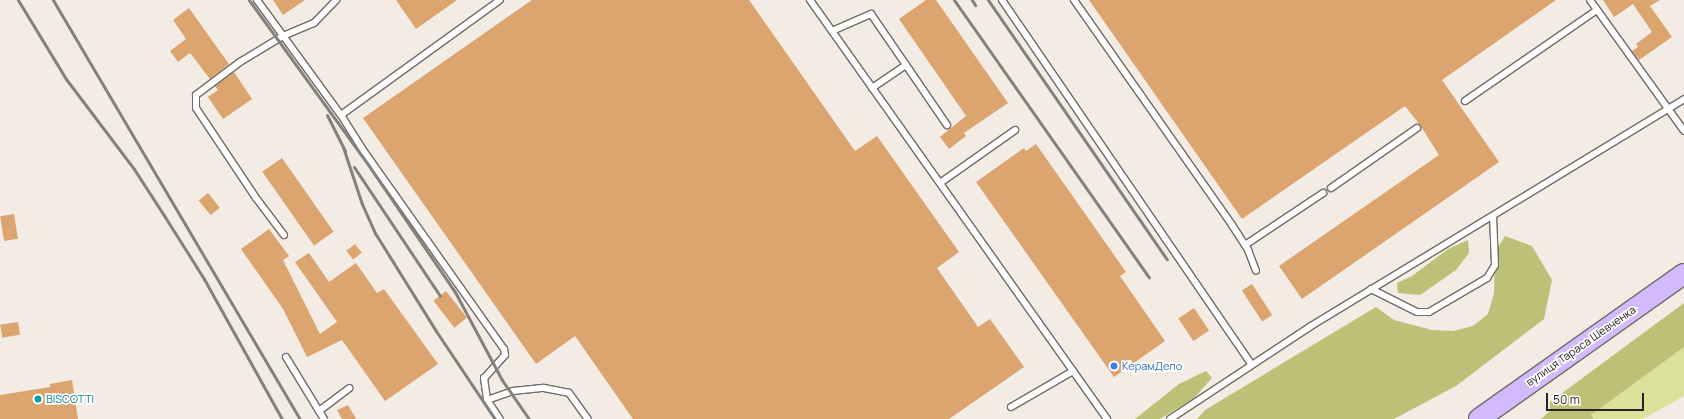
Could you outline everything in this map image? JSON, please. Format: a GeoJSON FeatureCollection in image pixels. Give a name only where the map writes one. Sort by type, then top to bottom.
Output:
{"type":"FeatureCollection","features":[{"type":"Feature","properties":{"kind":"main road","name":"вулиця Тараса Шевченка"},"geometry":{"type":"LineString","coordinates":[[1479,419],[1684,274]]}},
{"type":"Feature","properties":{"kind":"lane"},"geometry":{"type":"LineString","coordinates":[[257,0],[341,115],[504,349],[505,355],[484,378],[487,400],[500,419]]}},
{"type":"Feature","properties":{"kind":"lane"},"geometry":{"type":"LineString","coordinates":[[284,235],[256,198],[196,108],[196,95],[240,62],[283,36],[314,23],[336,0]]}},
{"type":"Feature","properties":{"kind":"lane"},"geometry":{"type":"LineString","coordinates":[[341,115],[500,0]]}},
{"type":"Feature","properties":{"kind":"lane"},"geometry":{"type":"LineString","coordinates":[[810,0],[1107,419]]}},
{"type":"Feature","properties":{"kind":"lane"},"geometry":{"type":"LineString","coordinates":[[1002,0],[1252,365]]}},
{"type":"Feature","properties":{"kind":"lane"},"geometry":{"type":"LineString","coordinates":[[1074,0],[1245,246],[1256,271]]}},
{"type":"Feature","properties":{"kind":"lane"},"geometry":{"type":"LineString","coordinates":[[1590,0],[1684,131]]}},
{"type":"Feature","properties":{"kind":"lane"},"geometry":{"type":"LineString","coordinates":[[1465,101],[1597,10]]}},
{"type":"Feature","properties":{"kind":"lane"},"geometry":{"type":"LineString","coordinates":[[832,31],[872,14],[948,125]]}},
{"type":"Feature","properties":{"kind":"lane"},"geometry":{"type":"LineString","coordinates":[[872,88],[906,65]]}},
{"type":"Feature","properties":{"kind":"lane"},"geometry":{"type":"LineString","coordinates":[[1170,419],[1371,289],[1684,99]]}},
{"type":"Feature","properties":{"kind":"lane"},"geometry":{"type":"LineString","coordinates":[[1331,188],[1417,128]]}},
{"type":"Feature","properties":{"kind":"lane"},"geometry":{"type":"LineString","coordinates":[[940,183],[1015,130]]}},
{"type":"Feature","properties":{"kind":"lane"},"geometry":{"type":"LineString","coordinates":[[1245,246],[1323,193]]}},
{"type":"Feature","properties":{"kind":"lane"},"geometry":{"type":"LineString","coordinates":[[1371,289],[1416,312],[1429,312],[1481,282],[1487,278],[1495,265],[1493,216]]}},
{"type":"Feature","properties":{"kind":"lane"},"geometry":{"type":"LineString","coordinates":[[286,357],[324,419]]}},
{"type":"Feature","properties":{"kind":"lane"},"geometry":{"type":"LineString","coordinates":[[1011,407],[1073,371]]}},
{"type":"Feature","properties":{"kind":"lane"},"geometry":{"type":"LineString","coordinates":[[319,411],[349,388]]}},
{"type":"Feature","properties":{"kind":"lane"},"geometry":{"type":"LineString","coordinates":[[487,400],[513,391],[544,388],[569,393],[588,419]]}},
{"type":"Feature","properties":{"kind":"green space"},"geometry":{"type":"Polygon","coordinates":[[[1505,236],[1532,246],[1552,280],[1544,319],[1456,386],[1394,419],[1197,419],[1205,410],[1376,307],[1394,320],[1432,330],[1453,331],[1473,326],[1488,314],[1494,293],[1495,253],[1505,236]]]}},
{"type":"Feature","properties":{"kind":"green space"},"geometry":{"type":"Polygon","coordinates":[[[1468,240],[1469,253],[1456,270],[1420,295],[1398,293],[1397,283],[1412,276],[1448,249],[1468,240]]]}},
{"type":"Feature","properties":{"kind":"green space"},"geometry":{"type":"Polygon","coordinates":[[[1684,303],[1684,347],[1591,415],[1594,419],[1541,419],[1550,411],[1550,402],[1684,303]]]}},
{"type":"Feature","properties":{"kind":"green space"},"geometry":{"type":"Polygon","coordinates":[[[1684,347],[1684,396],[1643,419],[1594,419],[1591,415],[1684,347]]]}},
{"type":"Feature","properties":{"kind":"green space"},"geometry":{"type":"Polygon","coordinates":[[[1206,371],[1212,378],[1194,398],[1160,419],[1135,419],[1179,384],[1206,371]]]}},
{"type":"Feature","properties":{"kind":"building"},"geometry":{"type":"Polygon","coordinates":[[[273,0],[305,0],[283,15],[273,0]]]}},
{"type":"Feature","properties":{"kind":"building"},"geometry":{"type":"Polygon","coordinates":[[[396,0],[457,0],[416,29],[396,0]]]}},
{"type":"Feature","properties":{"kind":"building"},"geometry":{"type":"Polygon","coordinates":[[[532,0],[749,0],[855,151],[877,136],[959,252],[937,268],[978,327],[990,319],[1024,367],[949,419],[633,419],[575,336],[536,364],[363,118],[532,0]]]}},
{"type":"Feature","properties":{"kind":"building"},"geometry":{"type":"Polygon","coordinates":[[[926,0],[936,0],[1008,103],[964,133],[966,136],[949,149],[940,137],[966,116],[899,19],[926,0]]]}},
{"type":"Feature","properties":{"kind":"building"},"geometry":{"type":"Polygon","coordinates":[[[1089,0],[1556,0],[1442,80],[1499,162],[1302,299],[1279,266],[1439,155],[1420,125],[1405,106],[1242,219],[1089,0]]]}},
{"type":"Feature","properties":{"kind":"building"},"geometry":{"type":"Polygon","coordinates":[[[1603,0],[1660,0],[1650,6],[1672,37],[1639,60],[1632,51],[1638,47],[1636,44],[1652,32],[1633,4],[1614,17],[1603,0]]]}},
{"type":"Feature","properties":{"kind":"building"},"geometry":{"type":"Polygon","coordinates":[[[189,8],[229,64],[210,79],[190,53],[178,62],[170,51],[186,39],[173,20],[189,8]]]}},
{"type":"Feature","properties":{"kind":"building"},"geometry":{"type":"Polygon","coordinates":[[[234,72],[252,99],[223,119],[208,97],[218,90],[215,86],[234,72]]]}},
{"type":"Feature","properties":{"kind":"building"},"geometry":{"type":"Polygon","coordinates":[[[1036,144],[1126,272],[1120,276],[1165,341],[1114,377],[976,182],[1024,148],[1026,151],[1036,144]]]}},
{"type":"Feature","properties":{"kind":"building"},"geometry":{"type":"Polygon","coordinates":[[[282,158],[334,232],[314,245],[262,172],[282,158]]]}},
{"type":"Feature","properties":{"kind":"building"},"geometry":{"type":"Polygon","coordinates":[[[208,193],[220,208],[211,215],[199,201],[208,193]]]}},
{"type":"Feature","properties":{"kind":"building"},"geometry":{"type":"Polygon","coordinates":[[[14,214],[18,239],[4,241],[0,216],[14,214]]]}},
{"type":"Feature","properties":{"kind":"building"},"geometry":{"type":"Polygon","coordinates":[[[269,229],[289,256],[283,260],[320,334],[337,322],[295,262],[309,253],[329,282],[356,263],[377,293],[384,289],[438,364],[385,401],[342,340],[307,357],[283,309],[241,249],[269,229]]]}},
{"type":"Feature","properties":{"kind":"building"},"geometry":{"type":"Polygon","coordinates":[[[355,244],[362,253],[353,259],[346,251],[355,244]]]}},
{"type":"Feature","properties":{"kind":"building"},"geometry":{"type":"Polygon","coordinates":[[[1252,284],[1272,315],[1262,322],[1242,291],[1252,284]]]}},
{"type":"Feature","properties":{"kind":"building"},"geometry":{"type":"Polygon","coordinates":[[[446,291],[467,318],[454,328],[433,301],[446,291]]]}},
{"type":"Feature","properties":{"kind":"building"},"geometry":{"type":"Polygon","coordinates":[[[1194,308],[1209,330],[1193,341],[1178,319],[1194,308]]]}},
{"type":"Feature","properties":{"kind":"building"},"geometry":{"type":"Polygon","coordinates":[[[18,322],[20,335],[2,338],[0,325],[18,322]]]}},
{"type":"Feature","properties":{"kind":"building","name":"BISCOTTI"},"geometry":{"type":"Polygon","coordinates":[[[72,380],[78,419],[0,419],[0,395],[50,387],[50,384],[72,380]]]}},
{"type":"Feature","properties":{"kind":"building"},"geometry":{"type":"Polygon","coordinates":[[[348,405],[356,419],[342,419],[337,410],[348,405]]]}},
{"type":"Feature","properties":{"kind":"railway"},"geometry":{"type":"LineString","coordinates":[[18,0],[66,79],[134,169],[165,217],[204,279],[282,419]]}},
{"type":"Feature","properties":{"kind":"railway"},"geometry":{"type":"LineString","coordinates":[[53,0],[300,419]]}},
{"type":"Feature","properties":{"kind":"railway"},"geometry":{"type":"LineString","coordinates":[[249,0],[369,166],[455,292],[502,380],[529,419]]}},
{"type":"Feature","properties":{"kind":"railway"},"geometry":{"type":"LineString","coordinates":[[954,0],[1149,277]]}},
{"type":"Feature","properties":{"kind":"railway"},"geometry":{"type":"LineString","coordinates":[[972,0],[975,5]]}},
{"type":"Feature","properties":{"kind":"railway"},"geometry":{"type":"LineString","coordinates":[[988,0],[1167,259]]}},
{"type":"Feature","properties":{"kind":"railway"},"geometry":{"type":"LineString","coordinates":[[327,115],[345,151]]}},
{"type":"Feature","properties":{"kind":"railway"},"geometry":{"type":"LineString","coordinates":[[343,147],[362,204],[375,233],[436,331],[495,419]]}},
{"type":"Feature","properties":{"kind":"railway"},"geometry":{"type":"LineString","coordinates":[[354,167],[440,296]]}},
{"type":"Feature","properties":{"kind":"place","name":"КерамДепо"},"geometry":{"type":"Point","coordinates":[1114,366]}},
{"type":"Feature","properties":{"kind":"place","name":"BISCOTTI"},"geometry":{"type":"Point","coordinates":[38,399]}}]}
